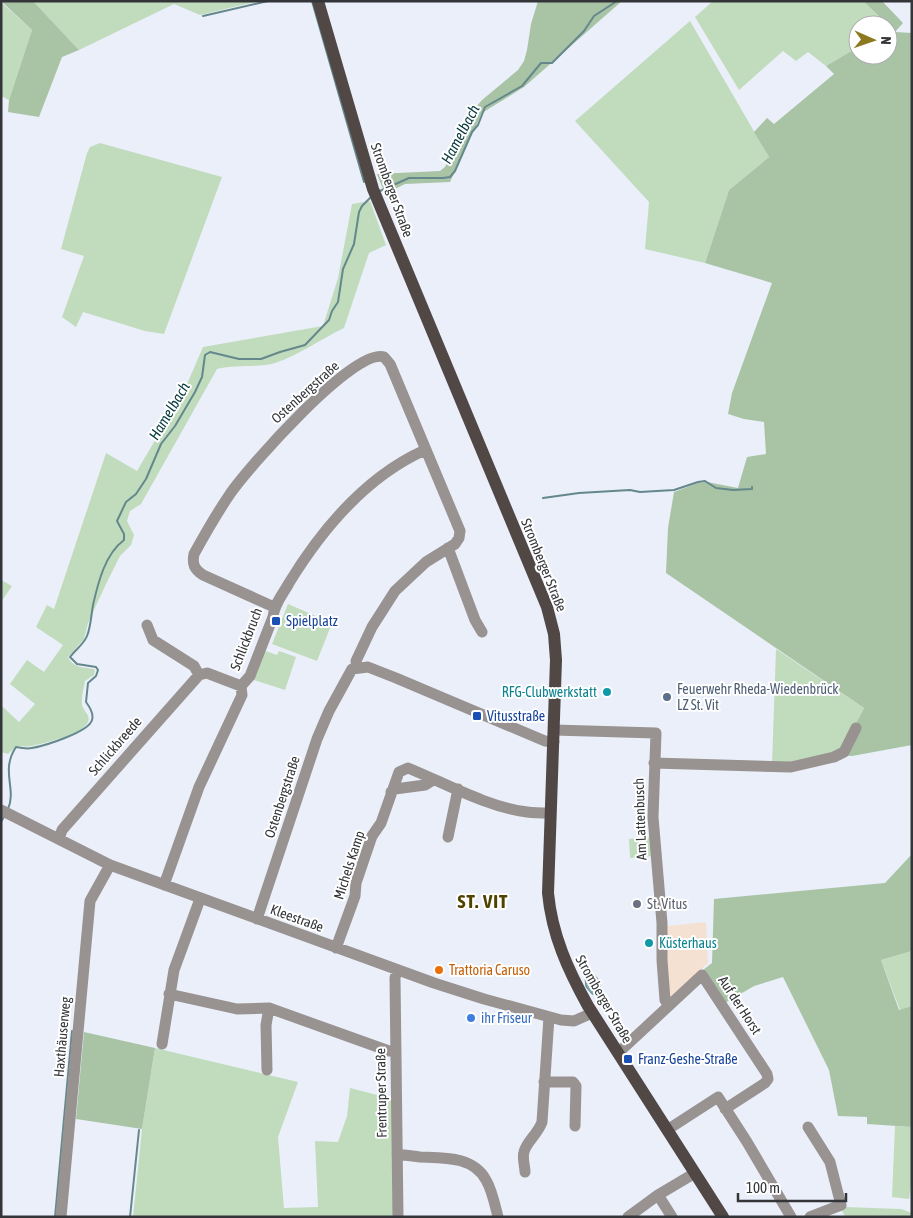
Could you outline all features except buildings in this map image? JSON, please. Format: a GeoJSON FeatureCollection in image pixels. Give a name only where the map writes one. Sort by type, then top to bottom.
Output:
{"type":"FeatureCollection","features":[{"type":"Feature","properties":{"kind":"main road","name":"Stromberger Straße"},"geometry":{"type":"LineString","coordinates":[[318,1],[378,203],[547,607],[554,634],[556,660],[548,893],[551,921],[570,975],[592,1013],[723,1217]]}},
{"type":"Feature","properties":{"kind":"street","name":"Ostenbergstraße"},"geometry":{"type":"LineString","coordinates":[[257,919],[317,739],[348,675],[352,669],[357,668],[356,661],[372,627],[395,591],[426,562],[455,544],[459,538],[460,531],[390,364],[380,356],[367,359],[341,378],[299,414],[264,452],[230,494],[194,554],[192,562],[196,570],[203,575],[274,607]]}},
{"type":"Feature","properties":{"kind":"street","name":"Schlickbruch"},"geometry":{"type":"LineString","coordinates":[[164,885],[199,787],[242,695],[241,686],[250,676],[273,617],[274,607],[305,558],[339,514],[388,471],[408,457],[425,450]]}},
{"type":"Feature","properties":{"kind":"street"},"geometry":{"type":"LineString","coordinates":[[448,548],[475,620],[482,632]]}},
{"type":"Feature","properties":{"kind":"street"},"geometry":{"type":"LineString","coordinates":[[147,625],[152,640],[194,666],[199,675],[207,673],[241,686]]}},
{"type":"Feature","properties":{"kind":"street"},"geometry":{"type":"LineString","coordinates":[[357,668],[368,668],[396,678],[544,741],[554,736]]}},
{"type":"Feature","properties":{"kind":"street","name":"Schlickbreede"},"geometry":{"type":"LineString","coordinates":[[59,839],[62,830],[199,675]]}},
{"type":"Feature","properties":{"kind":"street"},"geometry":{"type":"LineString","coordinates":[[654,763],[792,767],[834,758],[844,752],[856,728]]}},
{"type":"Feature","properties":{"kind":"street","name":"Am Lattenbusch"},"geometry":{"type":"LineString","coordinates":[[554,736],[656,733],[653,817],[662,923],[665,1000],[669,1005]]}},
{"type":"Feature","properties":{"kind":"street","name":"Michels Kamp"},"geometry":{"type":"LineString","coordinates":[[336,948],[355,896],[356,883],[372,836],[380,823],[399,772],[403,769],[408,768],[429,776],[433,780],[498,806],[528,812],[550,813]]}},
{"type":"Feature","properties":{"kind":"street"},"geometry":{"type":"LineString","coordinates":[[391,792],[395,789],[425,785],[433,780]]}},
{"type":"Feature","properties":{"kind":"street"},"geometry":{"type":"LineString","coordinates":[[448,837],[458,789]]}},
{"type":"Feature","properties":{"kind":"street","name":"Kleestraße"},"geometry":{"type":"LineString","coordinates":[[1,810],[110,864],[200,899],[397,970],[484,999],[561,1020],[574,1021],[592,1013]]}},
{"type":"Feature","properties":{"kind":"street","name":"Haxthäuserweg"},"geometry":{"type":"LineString","coordinates":[[61,1217],[90,901],[110,864]]}},
{"type":"Feature","properties":{"kind":"street"},"geometry":{"type":"LineString","coordinates":[[162,1044],[174,970],[200,899]]}},
{"type":"Feature","properties":{"kind":"street","name":"Frentruper Straße"},"geometry":{"type":"LineString","coordinates":[[397,970],[395,978],[398,1217]]}},
{"type":"Feature","properties":{"kind":"street","name":"Auf der Horst"},"geometry":{"type":"LineString","coordinates":[[618,1053],[702,975],[767,1074],[768,1080],[765,1084],[725,1109]]}},
{"type":"Feature","properties":{"kind":"street"},"geometry":{"type":"LineString","coordinates":[[169,994],[236,1009],[269,1008],[389,1051],[396,1051]]}},
{"type":"Feature","properties":{"kind":"street"},"geometry":{"type":"LineString","coordinates":[[267,1070],[266,1025],[269,1008]]}},
{"type":"Feature","properties":{"kind":"street"},"geometry":{"type":"LineString","coordinates":[[525,1172],[524,1150],[540,1129],[542,1122],[549,1017]]}},
{"type":"Feature","properties":{"kind":"street"},"geometry":{"type":"LineString","coordinates":[[544,1082],[572,1082],[576,1086],[575,1126]]}},
{"type":"Feature","properties":{"kind":"street"},"geometry":{"type":"LineString","coordinates":[[667,1130],[718,1097],[791,1217]]}},
{"type":"Feature","properties":{"kind":"street"},"geometry":{"type":"LineString","coordinates":[[808,1127],[830,1162],[841,1205],[810,1217]]}},
{"type":"Feature","properties":{"kind":"street"},"geometry":{"type":"LineString","coordinates":[[397,1154],[461,1160],[471,1164],[487,1180],[498,1217]]}},
{"type":"Feature","properties":{"kind":"street"},"geometry":{"type":"LineString","coordinates":[[628,1217],[658,1195],[695,1173]]}},
{"type":"Feature","properties":{"kind":"street"},"geometry":{"type":"LineString","coordinates":[[658,1195],[672,1217]]}},
{"type":"Feature","properties":{"kind":"shaded area","name":"St. Vitus"},"geometry":{"type":"Polygon","coordinates":[[[706,922],[708,963],[669,998],[665,930],[668,926],[706,922]]]}},
{"type":"Feature","properties":{"kind":"green space"},"geometry":{"type":"Polygon","coordinates":[[[1,1],[33,1],[79,50],[62,57],[39,117],[8,112],[9,100],[32,30],[1,1]]]}},
{"type":"Feature","properties":{"kind":"green space"},"geometry":{"type":"Polygon","coordinates":[[[33,1],[259,1],[200,15],[174,4],[79,50],[33,1]]]}},
{"type":"Feature","properties":{"kind":"green space"},"geometry":{"type":"Polygon","coordinates":[[[538,1],[622,1],[524,87],[482,113],[450,182],[405,184],[385,194],[377,174],[440,171],[445,167],[471,113],[482,100],[518,70],[524,61],[531,24],[538,1]]]}},
{"type":"Feature","properties":{"kind":"green space"},"geometry":{"type":"Polygon","coordinates":[[[713,1],[863,1],[877,15],[848,15],[848,53],[826,66],[808,52],[796,61],[783,51],[739,90],[695,17],[713,1]]]}},
{"type":"Feature","properties":{"kind":"green space"},"geometry":{"type":"Polygon","coordinates":[[[863,1],[882,1],[895,15],[877,15],[863,1]]]}},
{"type":"Feature","properties":{"kind":"green space"},"geometry":{"type":"Polygon","coordinates":[[[1,2],[32,30],[9,100],[1,96],[1,2]]]}},
{"type":"Feature","properties":{"kind":"green space"},"geometry":{"type":"Polygon","coordinates":[[[898,18],[903,23],[898,29],[898,18]]]}},
{"type":"Feature","properties":{"kind":"green space"},"geometry":{"type":"Polygon","coordinates":[[[690,21],[769,157],[729,190],[705,263],[645,249],[649,202],[575,121],[690,21]]]}},
{"type":"Feature","properties":{"kind":"green space"},"geometry":{"type":"Polygon","coordinates":[[[898,32],[912,33],[912,745],[852,756],[834,755],[842,751],[864,708],[666,573],[668,528],[674,492],[698,483],[707,482],[738,488],[747,457],[766,454],[764,422],[728,414],[732,393],[772,283],[705,263],[729,190],[769,157],[754,132],[767,118],[774,124],[834,74],[826,66],[848,53],[848,65],[898,65],[898,32]]]}},
{"type":"Feature","properties":{"kind":"green space"},"geometry":{"type":"Polygon","coordinates":[[[100,143],[222,177],[164,334],[145,331],[83,312],[76,327],[62,317],[84,256],[61,249],[87,153],[90,147],[100,143]]]}},
{"type":"Feature","properties":{"kind":"green space"},"geometry":{"type":"Polygon","coordinates":[[[370,201],[386,245],[369,253],[344,328],[293,356],[275,363],[217,369],[141,504],[130,511],[127,521],[134,535],[131,545],[120,556],[106,584],[88,623],[84,639],[68,657],[75,665],[94,669],[95,671],[94,675],[85,681],[82,696],[82,705],[88,717],[88,722],[72,734],[46,743],[32,746],[17,746],[8,754],[1,752],[1,708],[3,707],[19,722],[35,704],[10,684],[27,660],[44,672],[63,645],[36,627],[47,605],[54,609],[106,453],[137,471],[184,391],[203,347],[323,326],[338,278],[352,204],[370,201]]]}},
{"type":"Feature","properties":{"kind":"green space"},"geometry":{"type":"Polygon","coordinates":[[[1,580],[12,586],[1,602],[1,580]]]}},
{"type":"Feature","properties":{"kind":"green space"},"geometry":{"type":"Polygon","coordinates":[[[288,604],[332,623],[317,661],[272,644],[288,604]]]}},
{"type":"Feature","properties":{"kind":"green space"},"geometry":{"type":"Polygon","coordinates":[[[776,649],[864,708],[842,751],[790,764],[772,764],[776,649]]]}},
{"type":"Feature","properties":{"kind":"green space"},"geometry":{"type":"Polygon","coordinates":[[[265,651],[277,655],[279,651],[296,657],[285,690],[254,680],[265,651]]]}},
{"type":"Feature","properties":{"kind":"green space"},"geometry":{"type":"Polygon","coordinates":[[[652,837],[653,856],[630,858],[629,839],[652,837]]]}},
{"type":"Feature","properties":{"kind":"green space"},"geometry":{"type":"Polygon","coordinates":[[[912,854],[912,951],[881,960],[899,1010],[912,1006],[912,1127],[867,1124],[867,1117],[838,1116],[829,1070],[783,977],[754,986],[725,1003],[703,970],[712,963],[714,899],[885,883],[912,854]]]}},
{"type":"Feature","properties":{"kind":"green space"},"geometry":{"type":"Polygon","coordinates":[[[912,951],[912,1006],[900,1010],[881,960],[912,951]]]}},
{"type":"Feature","properties":{"kind":"green space"},"geometry":{"type":"Polygon","coordinates":[[[84,1032],[155,1048],[142,1129],[76,1119],[84,1032]]]}},
{"type":"Feature","properties":{"kind":"green space"},"geometry":{"type":"Polygon","coordinates":[[[155,1048],[298,1082],[278,1137],[284,1208],[318,1207],[315,1141],[338,1142],[347,1116],[350,1088],[393,1099],[394,1217],[133,1217],[142,1129],[155,1048]]]}},
{"type":"Feature","properties":{"kind":"green space"},"geometry":{"type":"Polygon","coordinates":[[[895,1126],[912,1127],[912,1179],[909,1199],[892,1197],[895,1126]]]}},
{"type":"Feature","properties":{"kind":"green space"},"geometry":{"type":"Polygon","coordinates":[[[841,1208],[901,1209],[912,1213],[912,1217],[845,1217],[841,1208]]]}},
{"type":"Feature","properties":{"kind":"water"},"geometry":{"type":"Polygon","coordinates":[[[592,974],[598,979],[600,984],[600,992],[596,995],[592,994],[586,987],[585,978],[592,974]]]}},
{"type":"Feature","properties":{"kind":"waterway"},"geometry":{"type":"LineString","coordinates":[[203,16],[268,1]]}},
{"type":"Feature","properties":{"kind":"waterway"},"geometry":{"type":"LineString","coordinates":[[312,1],[364,182]]}},
{"type":"Feature","properties":{"kind":"waterway","name":"Hamelbach"},"geometry":{"type":"LineString","coordinates":[[380,191],[409,178],[450,177],[455,171],[485,107],[522,86],[541,63],[552,63],[584,31],[594,16],[617,1]]}},
{"type":"Feature","properties":{"kind":"waterway","name":"Hamelbach"},"geometry":{"type":"LineString","coordinates":[[8,809],[11,794],[9,764],[16,747],[38,747],[75,734],[89,725],[92,720],[92,713],[86,702],[88,683],[96,676],[98,670],[96,667],[77,664],[70,657],[87,636],[95,596],[103,570],[112,553],[124,540],[124,534],[117,521],[126,502],[136,494],[146,479],[161,444],[175,426],[195,392],[202,377],[205,355],[210,352],[239,359],[261,359],[305,345],[329,320],[338,302],[343,269],[354,244],[359,212],[370,198]]}},
{"type":"Feature","properties":{"kind":"waterway"},"geometry":{"type":"LineString","coordinates":[[543,498],[579,493],[674,490],[705,481],[716,488],[733,490],[752,489],[752,487]]}},
{"type":"Feature","properties":{"kind":"waterway","name":"Hamelbach"},"geometry":{"type":"LineString","coordinates":[[1,822],[5,815]]}},
{"type":"Feature","properties":{"kind":"waterway"},"geometry":{"type":"LineString","coordinates":[[55,1217],[72,1031]]}},
{"type":"Feature","properties":{"kind":"waterway"},"geometry":{"type":"LineString","coordinates":[[130,1217],[139,1130]]}},
{"type":"Feature","properties":{"kind":"place","name":"Spielplatz"},"geometry":{"type":"Point","coordinates":[276,621]}},
{"type":"Feature","properties":{"kind":"place","name":"RFG-Clubwerkstatt"},"geometry":{"type":"Point","coordinates":[607,692]}},
{"type":"Feature","properties":{"kind":"place","name":"Feuerwehr Rheda-Wiedenbrück LZ St. Vit"},"geometry":{"type":"Point","coordinates":[667,697]}},
{"type":"Feature","properties":{"kind":"place","name":"Vitusstraße"},"geometry":{"type":"Point","coordinates":[477,716]}},
{"type":"Feature","properties":{"kind":"place","name":"St. Vitus"},"geometry":{"type":"Point","coordinates":[637,904]}},
{"type":"Feature","properties":{"kind":"place","name":"Küsterhaus"},"geometry":{"type":"Point","coordinates":[649,943]}},
{"type":"Feature","properties":{"kind":"place","name":"Trattoria Caruso"},"geometry":{"type":"Point","coordinates":[439,970]}},
{"type":"Feature","properties":{"kind":"place","name":"ihr Friseur"},"geometry":{"type":"Point","coordinates":[471,1018]}},
{"type":"Feature","properties":{"kind":"place","name":"Franz-Geshe-Straße"},"geometry":{"type":"Point","coordinates":[628,1059]}},
{"type":"Feature","properties":{"kind":"district","name":"ST. VIT"},"geometry":{"type":"Point","coordinates":[483,901]}}]}
